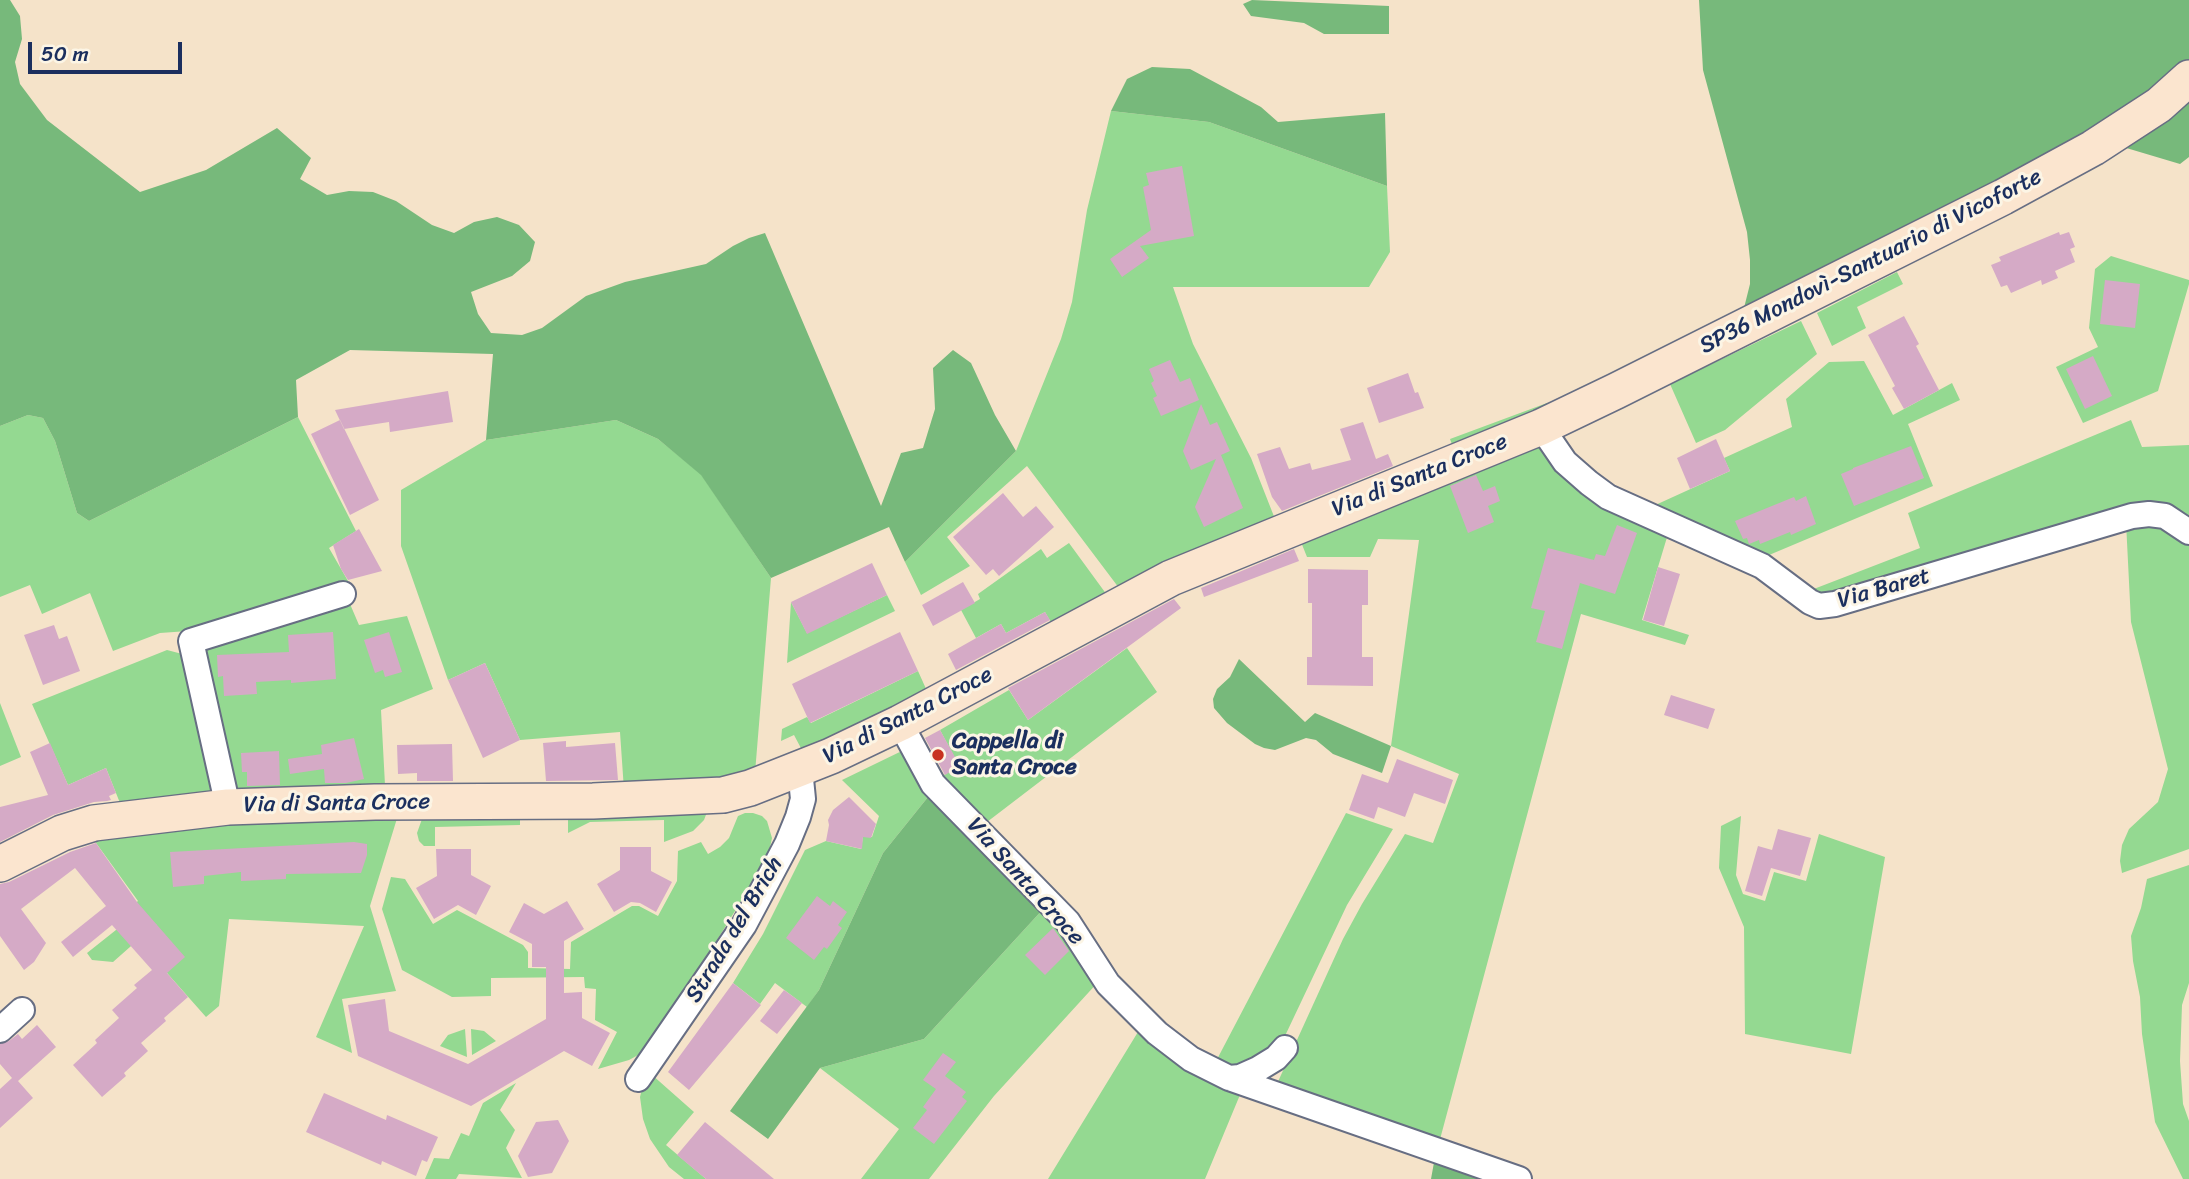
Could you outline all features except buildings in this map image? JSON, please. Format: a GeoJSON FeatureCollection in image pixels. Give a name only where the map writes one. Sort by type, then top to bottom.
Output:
{"type":"FeatureCollection","features":[{"type":"Feature","properties":{"kind":"main road","name":"SP36 Mondovì-Santuario di Vicoforte"},"geometry":{"type":"LineString","coordinates":[[1541,427],[2003,197],[2130,125],[2159,105],[2189,78]]}},
{"type":"Feature","properties":{"kind":"main road","name":"Via di Santa Croce"},"geometry":{"type":"LineString","coordinates":[[0,864],[62,833],[94,823],[228,807],[375,802],[579,802],[708,796],[738,792],[800,769],[900,723],[1171,578],[1541,427]]}},
{"type":"Feature","properties":{"kind":"street","name":"Via Baret"},"geometry":{"type":"LineString","coordinates":[[1541,427],[1565,462],[1608,497],[1762,566],[1819,606],[1835,604],[2132,516],[2165,516],[2189,532]]}},
{"type":"Feature","properties":{"kind":"street","name":"Via di Santa Croce"},"geometry":{"type":"LineString","coordinates":[[228,807],[191,641],[343,594]]}},
{"type":"Feature","properties":{"kind":"street","name":"Via Santa Croce"},"geometry":{"type":"LineString","coordinates":[[900,723],[933,784],[1068,922],[1114,991],[1178,1051],[1229,1078],[1519,1179]]}},
{"type":"Feature","properties":{"kind":"street","name":"Strada del Brich"},"geometry":{"type":"LineString","coordinates":[[638,1079],[730,947],[783,850],[800,810],[803,790],[800,769]]}},
{"type":"Feature","properties":{"kind":"street"},"geometry":{"type":"LineString","coordinates":[[0,1030],[22,1010]]}},
{"type":"Feature","properties":{"kind":"street"},"geometry":{"type":"LineString","coordinates":[[1229,1078],[1240,1077],[1258,1069],[1276,1058],[1285,1048]]}},
{"type":"Feature","properties":{"kind":"green space"},"geometry":{"type":"Polygon","coordinates":[[[0,0],[10,0],[20,16],[22,39],[15,62],[20,84],[47,120],[140,192],[206,170],[277,128],[311,158],[300,179],[327,195],[349,191],[373,192],[396,201],[432,225],[454,233],[474,222],[497,217],[519,225],[535,242],[530,261],[512,276],[471,292],[478,314],[491,333],[522,335],[542,328],[586,296],[625,282],[706,264],[733,246],[765,233],[881,506],[901,453],[923,448],[935,409],[933,368],[953,350],[971,363],[995,415],[1016,451],[905,562],[889,527],[771,578],[701,475],[658,439],[616,420],[486,440],[493,354],[350,350],[296,380],[298,417],[89,521],[77,513],[55,441],[43,418],[28,415],[0,426],[0,0]]]}},
{"type":"Feature","properties":{"kind":"green space"},"geometry":{"type":"Polygon","coordinates":[[[1252,0],[1389,6],[1389,34],[1324,34],[1304,23],[1251,16],[1243,4],[1252,0]]]}},
{"type":"Feature","properties":{"kind":"green space"},"geometry":{"type":"Polygon","coordinates":[[[1699,0],[2189,0],[2189,59],[2176,73],[2111,122],[1743,312],[1750,284],[1747,232],[1703,70],[1699,0]]]}},
{"type":"Feature","properties":{"kind":"green space"},"geometry":{"type":"Polygon","coordinates":[[[1152,67],[1190,69],[1261,107],[1278,122],[1385,113],[1387,186],[1209,122],[1111,111],[1127,79],[1152,67]]]}},
{"type":"Feature","properties":{"kind":"green space"},"geometry":{"type":"Polygon","coordinates":[[[2189,95],[2189,157],[2180,164],[2123,147],[2189,95]]]}},
{"type":"Feature","properties":{"kind":"green space"},"geometry":{"type":"Polygon","coordinates":[[[1111,111],[1209,122],[1387,186],[1390,252],[1369,287],[1173,287],[1193,344],[1251,458],[1275,519],[1172,559],[1119,588],[1027,466],[947,537],[970,566],[921,595],[905,562],[1016,451],[1061,339],[1072,302],[1087,210],[1111,111]]]}},
{"type":"Feature","properties":{"kind":"green space"},"geometry":{"type":"Polygon","coordinates":[[[2111,256],[2189,280],[2189,284],[2158,391],[2083,423],[2056,367],[2098,347],[2089,328],[2095,269],[2111,256]]]}},
{"type":"Feature","properties":{"kind":"green space"},"geometry":{"type":"Polygon","coordinates":[[[1897,272],[1903,284],[1857,307],[1866,328],[1832,346],[1817,313],[1897,272]]]}},
{"type":"Feature","properties":{"kind":"green space"},"geometry":{"type":"Polygon","coordinates":[[[1801,321],[1817,354],[1725,430],[1696,443],[1670,384],[1801,321]]]}},
{"type":"Feature","properties":{"kind":"green space"},"geometry":{"type":"Polygon","coordinates":[[[1864,361],[1893,415],[1952,383],[1960,400],[1908,424],[1933,486],[1762,558],[1651,507],[1730,471],[1724,458],[1792,427],[1786,399],[1829,362],[1864,361]]]}},
{"type":"Feature","properties":{"kind":"green space"},"geometry":{"type":"Polygon","coordinates":[[[1558,402],[1455,453],[1450,439],[1547,403],[1558,402]]]}},
{"type":"Feature","properties":{"kind":"green space"},"geometry":{"type":"Polygon","coordinates":[[[28,415],[43,418],[55,441],[77,513],[89,521],[298,417],[356,531],[329,548],[348,581],[220,624],[188,631],[160,633],[113,651],[90,593],[42,614],[30,585],[0,597],[0,426],[28,415]]]}},
{"type":"Feature","properties":{"kind":"green space"},"geometry":{"type":"Polygon","coordinates":[[[616,420],[658,439],[701,474],[771,578],[755,773],[624,790],[620,732],[520,740],[485,663],[448,680],[401,546],[401,490],[486,440],[616,420]]]}},
{"type":"Feature","properties":{"kind":"green space"},"geometry":{"type":"Polygon","coordinates":[[[2131,420],[2142,447],[2189,445],[2189,524],[2178,516],[1839,599],[1806,592],[1920,548],[1908,513],[2131,420]]]}},
{"type":"Feature","properties":{"kind":"green space"},"geometry":{"type":"Polygon","coordinates":[[[1536,441],[1550,462],[1668,534],[1642,620],[1689,635],[1685,645],[1581,614],[1439,1143],[1276,1086],[1343,939],[1362,904],[1405,834],[1433,843],[1459,774],[1391,746],[1419,540],[1378,539],[1370,557],[1307,557],[1299,537],[1536,441]]]}},
{"type":"Feature","properties":{"kind":"green space"},"geometry":{"type":"Polygon","coordinates":[[[2142,520],[2189,538],[2189,849],[2122,873],[2122,845],[2129,829],[2158,802],[2168,769],[2131,622],[2126,522],[2142,520]]]}},
{"type":"Feature","properties":{"kind":"green space"},"geometry":{"type":"Polygon","coordinates":[[[1069,543],[1107,595],[1053,626],[1045,612],[1006,633],[1001,624],[976,638],[961,610],[980,599],[978,594],[1041,549],[1047,558],[1069,543]]]}},
{"type":"Feature","properties":{"kind":"green space"},"geometry":{"type":"Polygon","coordinates":[[[887,595],[895,611],[787,663],[791,602],[807,633],[887,595]]]}},
{"type":"Feature","properties":{"kind":"green space"},"geometry":{"type":"Polygon","coordinates":[[[350,604],[359,625],[407,616],[433,689],[381,710],[385,785],[232,793],[203,649],[350,604]]]}},
{"type":"Feature","properties":{"kind":"green space"},"geometry":{"type":"Polygon","coordinates":[[[1127,648],[1157,692],[987,822],[937,779],[959,766],[940,730],[1009,690],[1028,720],[1127,648]]]}},
{"type":"Feature","properties":{"kind":"green space"},"geometry":{"type":"Polygon","coordinates":[[[167,650],[186,655],[219,795],[120,803],[106,768],[68,785],[32,704],[167,650]]]}},
{"type":"Feature","properties":{"kind":"green space"},"geometry":{"type":"Polygon","coordinates":[[[1239,659],[1305,722],[1315,713],[1391,746],[1382,773],[1333,754],[1316,740],[1306,738],[1275,750],[1264,748],[1227,723],[1214,708],[1213,699],[1217,689],[1230,677],[1239,659]]]}},
{"type":"Feature","properties":{"kind":"green space"},"geometry":{"type":"Polygon","coordinates":[[[918,671],[927,691],[803,752],[794,735],[781,741],[782,729],[807,717],[811,723],[918,671]]]}},
{"type":"Feature","properties":{"kind":"green space"},"geometry":{"type":"Polygon","coordinates":[[[0,703],[21,757],[0,766],[0,703]]]}},
{"type":"Feature","properties":{"kind":"green space"},"geometry":{"type":"Polygon","coordinates":[[[908,748],[932,792],[883,853],[819,990],[807,1007],[775,983],[760,1004],[733,983],[763,934],[805,850],[826,841],[861,849],[863,837],[872,837],[879,816],[842,780],[908,748]]]}},
{"type":"Feature","properties":{"kind":"green space"},"geometry":{"type":"Polygon","coordinates":[[[932,792],[1045,907],[924,1039],[820,1068],[768,1139],[730,1111],[819,990],[883,853],[932,792]]]}},
{"type":"Feature","properties":{"kind":"green space"},"geometry":{"type":"Polygon","coordinates":[[[399,812],[370,906],[396,991],[342,999],[352,1053],[316,1037],[364,926],[229,919],[219,1006],[206,1017],[167,973],[156,924],[113,962],[92,960],[87,953],[121,926],[116,919],[138,901],[91,836],[137,828],[399,812]]]}},
{"type":"Feature","properties":{"kind":"green space"},"geometry":{"type":"Polygon","coordinates":[[[707,812],[704,820],[693,831],[664,842],[664,820],[590,822],[568,833],[568,815],[707,812]]]}},
{"type":"Feature","properties":{"kind":"green space"},"geometry":{"type":"Polygon","coordinates":[[[745,813],[762,816],[767,821],[772,838],[768,857],[648,1044],[640,1054],[629,1060],[598,1069],[617,1032],[595,1020],[596,989],[585,988],[584,977],[491,978],[491,996],[452,997],[402,970],[382,909],[391,877],[405,879],[433,924],[457,910],[523,945],[528,952],[528,968],[570,969],[571,942],[632,906],[639,906],[658,916],[677,881],[678,851],[701,842],[708,854],[729,838],[738,816],[745,813]]]}},
{"type":"Feature","properties":{"kind":"green space"},"geometry":{"type":"Polygon","coordinates":[[[1346,813],[1393,829],[1347,905],[1284,1038],[1255,1065],[1213,1067],[1346,813]]]}},
{"type":"Feature","properties":{"kind":"green space"},"geometry":{"type":"Polygon","coordinates":[[[520,815],[520,825],[435,827],[435,846],[424,846],[417,833],[422,819],[520,815]]]}},
{"type":"Feature","properties":{"kind":"green space"},"geometry":{"type":"Polygon","coordinates":[[[1741,816],[1736,875],[1743,894],[1765,901],[1774,872],[1806,881],[1819,834],[1885,857],[1851,1054],[1745,1034],[1744,927],[1719,868],[1721,826],[1741,816]]]}},
{"type":"Feature","properties":{"kind":"green space"},"geometry":{"type":"Polygon","coordinates":[[[2189,865],[2189,983],[2182,1005],[2180,1061],[2183,1104],[2189,1121],[2189,1179],[2183,1179],[2155,1122],[2131,936],[2147,879],[2189,865]]]}},
{"type":"Feature","properties":{"kind":"green space"},"geometry":{"type":"Polygon","coordinates":[[[1045,907],[1099,981],[994,1096],[929,1179],[861,1179],[899,1129],[820,1068],[924,1039],[1045,907]]]}},
{"type":"Feature","properties":{"kind":"green space"},"geometry":{"type":"Polygon","coordinates":[[[1141,1027],[1242,1090],[1205,1179],[1048,1179],[1141,1027]]]}},
{"type":"Feature","properties":{"kind":"green space"},"geometry":{"type":"Polygon","coordinates":[[[465,1029],[467,1057],[440,1046],[448,1035],[465,1029]]]}},
{"type":"Feature","properties":{"kind":"green space"},"geometry":{"type":"Polygon","coordinates":[[[471,1029],[484,1031],[496,1041],[472,1055],[471,1029]]]}},
{"type":"Feature","properties":{"kind":"green space"},"geometry":{"type":"Polygon","coordinates":[[[651,1074],[694,1112],[666,1145],[706,1179],[684,1179],[669,1167],[650,1139],[643,1119],[640,1097],[651,1074]]]}},
{"type":"Feature","properties":{"kind":"green space"},"geometry":{"type":"Polygon","coordinates":[[[516,1083],[500,1110],[515,1130],[506,1148],[522,1178],[459,1174],[456,1179],[425,1179],[434,1158],[449,1159],[461,1133],[469,1136],[483,1103],[516,1083]]]}},
{"type":"Feature","properties":{"kind":"green space"},"geometry":{"type":"Polygon","coordinates":[[[1435,1157],[1498,1179],[1431,1179],[1435,1157]]]}},
{"type":"Feature","properties":{"kind":"place","name":"Cappella di Santa Croce"},"geometry":{"type":"Point","coordinates":[938,755]}}]}
